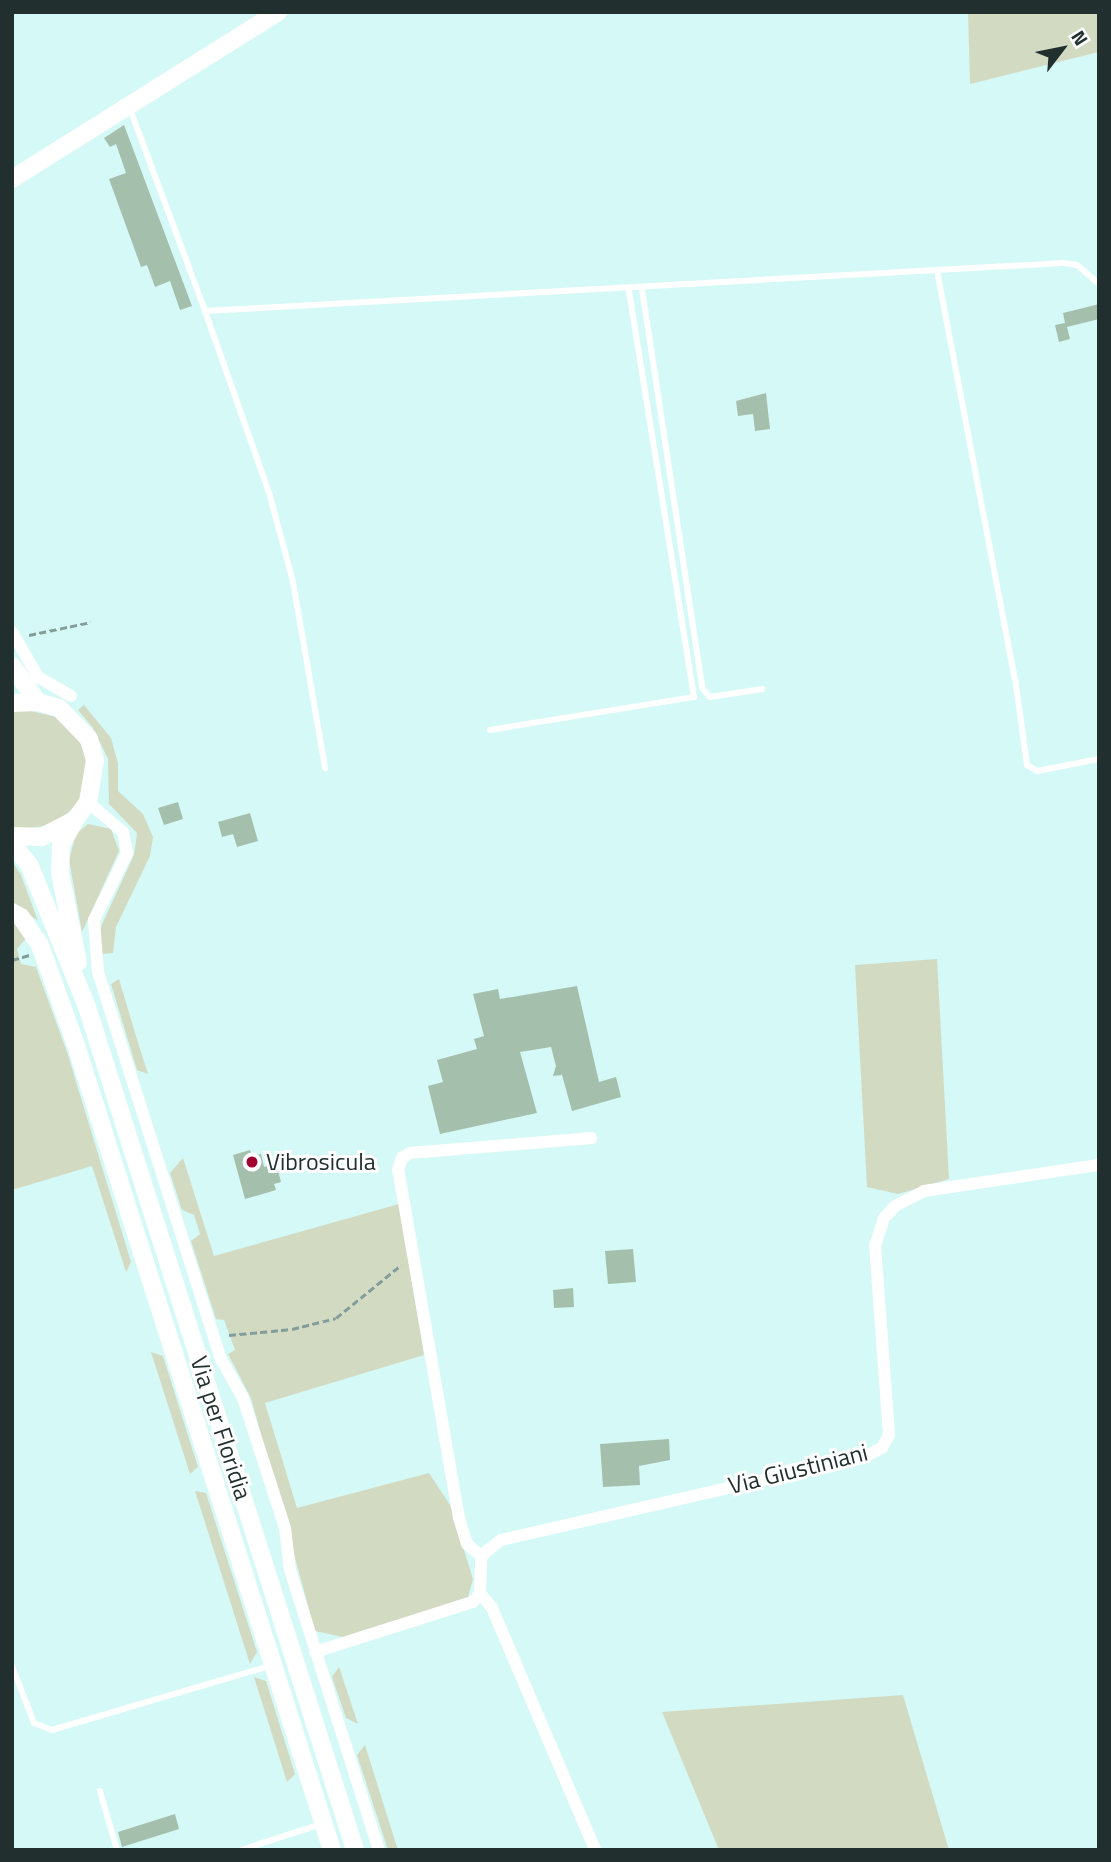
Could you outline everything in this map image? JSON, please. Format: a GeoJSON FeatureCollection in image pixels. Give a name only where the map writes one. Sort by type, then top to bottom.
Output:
{"type":"FeatureCollection","features":[{"type":"Feature","properties":{"kind":"main road"},"geometry":{"type":"LineString","coordinates":[[12,179],[278,12]]}},
{"type":"Feature","properties":{"kind":"main road"},"geometry":{"type":"LineString","coordinates":[[12,666],[38,702]]}},
{"type":"Feature","properties":{"kind":"main road"},"geometry":{"type":"LineString","coordinates":[[12,703],[38,702],[59,708],[89,739],[96,760],[88,802],[61,845],[61,873],[87,1007]]}},
{"type":"Feature","properties":{"kind":"main road"},"geometry":{"type":"LineString","coordinates":[[12,836],[42,837],[75,820]]}},
{"type":"Feature","properties":{"kind":"main road"},"geometry":{"type":"LineString","coordinates":[[12,844],[29,864],[87,1007]]}},
{"type":"Feature","properties":{"kind":"main road"},"geometry":{"type":"LineString","coordinates":[[12,912],[32,929],[40,945],[75,1042],[332,1850]]}},
{"type":"Feature","properties":{"kind":"main road","name":"Via per Floridia"},"geometry":{"type":"LineString","coordinates":[[87,1007],[355,1850]]}},
{"type":"Feature","properties":{"kind":"street"},"geometry":{"type":"LineString","coordinates":[[15,638],[38,677],[71,696]]}},
{"type":"Feature","properties":{"kind":"street"},"geometry":{"type":"LineString","coordinates":[[88,802],[123,832],[127,853],[94,920],[99,972],[214,1339],[251,1424],[285,1528],[290,1570],[379,1850]]}},
{"type":"Feature","properties":{"kind":"street"},"geometry":{"type":"LineString","coordinates":[[591,1138],[410,1153],[402,1158],[398,1170],[459,1518],[467,1544],[481,1556],[480,1593],[492,1608],[595,1850]]}},
{"type":"Feature","properties":{"kind":"street","name":"Via Giustiniani"},"geometry":{"type":"LineString","coordinates":[[481,1556],[502,1540],[556,1524],[864,1457],[882,1448],[889,1435],[875,1246],[884,1218],[895,1206],[924,1191],[1099,1165]]}},
{"type":"Feature","properties":{"kind":"street"},"geometry":{"type":"LineString","coordinates":[[315,1652],[462,1608],[480,1593]]}},
{"type":"Feature","properties":{"kind":"lane"},"geometry":{"type":"LineString","coordinates":[[129,107],[270,496],[290,569],[325,768]]}},
{"type":"Feature","properties":{"kind":"lane"},"geometry":{"type":"LineString","coordinates":[[205,311],[629,290],[1064,263],[1077,265],[1099,284]]}},
{"type":"Feature","properties":{"kind":"lane"},"geometry":{"type":"LineString","coordinates":[[937,271],[1015,678],[1027,765],[1037,771],[1099,759]]}},
{"type":"Feature","properties":{"kind":"lane"},"geometry":{"type":"LineString","coordinates":[[642,289],[702,688],[710,697],[762,689]]}},
{"type":"Feature","properties":{"kind":"lane"},"geometry":{"type":"LineString","coordinates":[[490,730],[694,697],[629,290]]}},
{"type":"Feature","properties":{"kind":"lane"},"geometry":{"type":"LineString","coordinates":[[12,1667],[34,1723],[52,1730],[272,1666]]}},
{"type":"Feature","properties":{"kind":"lane"},"geometry":{"type":"LineString","coordinates":[[100,1791],[117,1850]]}},
{"type":"Feature","properties":{"kind":"lane"},"geometry":{"type":"LineString","coordinates":[[241,1850],[323,1824]]}},
{"type":"Feature","properties":{"kind":"path"},"geometry":{"type":"LineString","coordinates":[[15,638],[91,622]]}},
{"type":"Feature","properties":{"kind":"path"},"geometry":{"type":"LineString","coordinates":[[214,1339],[336,1318],[412,1257]]}},
{"type":"Feature","properties":{"kind":"green space"},"geometry":{"type":"Polygon","coordinates":[[[968,12],[1099,12],[1099,52],[970,84],[968,12]]]}},
{"type":"Feature","properties":{"kind":"green space"},"geometry":{"type":"Polygon","coordinates":[[[84,705],[111,738],[118,763],[118,791],[143,814],[153,837],[150,856],[116,927],[113,953],[102,954],[98,933],[134,855],[137,833],[109,804],[108,759],[93,728],[78,710],[84,705]]]}},
{"type":"Feature","properties":{"kind":"green space"},"geometry":{"type":"Polygon","coordinates":[[[27,710],[56,717],[78,737],[88,765],[83,794],[75,807],[52,825],[22,829],[12,827],[12,712],[27,710]]]}},
{"type":"Feature","properties":{"kind":"green space"},"geometry":{"type":"Polygon","coordinates":[[[88,824],[111,829],[119,851],[82,932],[69,860],[76,834],[88,824]]]}},
{"type":"Feature","properties":{"kind":"green space"},"geometry":{"type":"Polygon","coordinates":[[[12,861],[21,875],[38,921],[12,902],[12,861]]]}},
{"type":"Feature","properties":{"kind":"green space"},"geometry":{"type":"Polygon","coordinates":[[[12,919],[28,936],[17,949],[21,964],[36,967],[67,1052],[131,1262],[126,1272],[92,1166],[12,1190],[12,919]]]}},
{"type":"Feature","properties":{"kind":"green space"},"geometry":{"type":"Polygon","coordinates":[[[937,959],[949,1179],[898,1194],[867,1187],[855,965],[937,959]]]}},
{"type":"Feature","properties":{"kind":"green space"},"geometry":{"type":"Polygon","coordinates":[[[119,979],[148,1074],[137,1070],[111,984],[119,979]]]}},
{"type":"Feature","properties":{"kind":"green space"},"geometry":{"type":"Polygon","coordinates":[[[183,1158],[214,1256],[399,1204],[424,1355],[265,1403],[297,1508],[429,1473],[450,1505],[473,1579],[468,1597],[347,1638],[315,1631],[251,1398],[228,1354],[235,1350],[224,1320],[216,1319],[191,1241],[200,1234],[194,1215],[182,1210],[170,1173],[183,1158]]]}},
{"type":"Feature","properties":{"kind":"green space"},"geometry":{"type":"Polygon","coordinates":[[[151,1352],[163,1356],[198,1467],[190,1474],[151,1352]]]}},
{"type":"Feature","properties":{"kind":"green space"},"geometry":{"type":"Polygon","coordinates":[[[195,1491],[206,1493],[257,1652],[250,1664],[195,1491]]]}},
{"type":"Feature","properties":{"kind":"green space"},"geometry":{"type":"Polygon","coordinates":[[[339,1667],[358,1724],[346,1718],[332,1677],[339,1667]]]}},
{"type":"Feature","properties":{"kind":"green space"},"geometry":{"type":"Polygon","coordinates":[[[254,1677],[266,1681],[295,1774],[287,1782],[254,1677]]]}},
{"type":"Feature","properties":{"kind":"green space"},"geometry":{"type":"Polygon","coordinates":[[[903,1695],[949,1850],[719,1850],[662,1712],[903,1695]]]}},
{"type":"Feature","properties":{"kind":"green space"},"geometry":{"type":"Polygon","coordinates":[[[365,1745],[398,1850],[388,1850],[357,1755],[365,1745]]]}},
{"type":"Feature","properties":{"kind":"building"},"geometry":{"type":"Polygon","coordinates":[[[124,125],[192,306],[180,310],[170,281],[155,287],[147,265],[141,267],[109,179],[126,173],[116,144],[110,147],[104,138],[124,125]]]}},
{"type":"Feature","properties":{"kind":"building"},"geometry":{"type":"Polygon","coordinates":[[[1099,304],[1099,319],[1067,327],[1070,339],[1059,342],[1055,325],[1065,323],[1063,313],[1099,304]]]}},
{"type":"Feature","properties":{"kind":"building"},"geometry":{"type":"Polygon","coordinates":[[[766,393],[770,429],[755,431],[753,414],[738,416],[736,401],[766,393]]]}},
{"type":"Feature","properties":{"kind":"building"},"geometry":{"type":"Polygon","coordinates":[[[178,802],[183,819],[164,825],[158,808],[178,802]]]}},
{"type":"Feature","properties":{"kind":"building"},"geometry":{"type":"Polygon","coordinates":[[[250,813],[258,841],[237,847],[233,834],[222,837],[218,822],[250,813]]]}},
{"type":"Feature","properties":{"kind":"building"},"geometry":{"type":"Polygon","coordinates":[[[577,986],[599,1082],[616,1077],[621,1097],[572,1111],[562,1075],[553,1076],[556,1066],[551,1047],[520,1052],[537,1113],[440,1134],[428,1086],[443,1082],[437,1060],[477,1049],[474,1039],[484,1036],[473,994],[498,989],[500,999],[577,986]]]}},
{"type":"Feature","properties":{"kind":"building"},"geometry":{"type":"Polygon","coordinates":[[[250,1150],[252,1156],[261,1154],[264,1167],[276,1163],[281,1182],[274,1184],[276,1190],[245,1199],[233,1155],[250,1150]]]}},
{"type":"Feature","properties":{"kind":"building"},"geometry":{"type":"Polygon","coordinates":[[[633,1249],[636,1282],[608,1284],[605,1251],[633,1249]]]}},
{"type":"Feature","properties":{"kind":"building"},"geometry":{"type":"Polygon","coordinates":[[[573,1288],[574,1307],[554,1308],[553,1290],[573,1288]]]}},
{"type":"Feature","properties":{"kind":"building"},"geometry":{"type":"Polygon","coordinates":[[[669,1439],[670,1460],[639,1466],[640,1485],[603,1487],[600,1444],[669,1439]]]}},
{"type":"Feature","properties":{"kind":"building"},"geometry":{"type":"Polygon","coordinates":[[[175,1814],[179,1829],[122,1847],[118,1832],[175,1814]]]}},
{"type":"Feature","properties":{"kind":"place","name":"Vibrosicula"},"geometry":{"type":"Point","coordinates":[252,1162]}}]}
